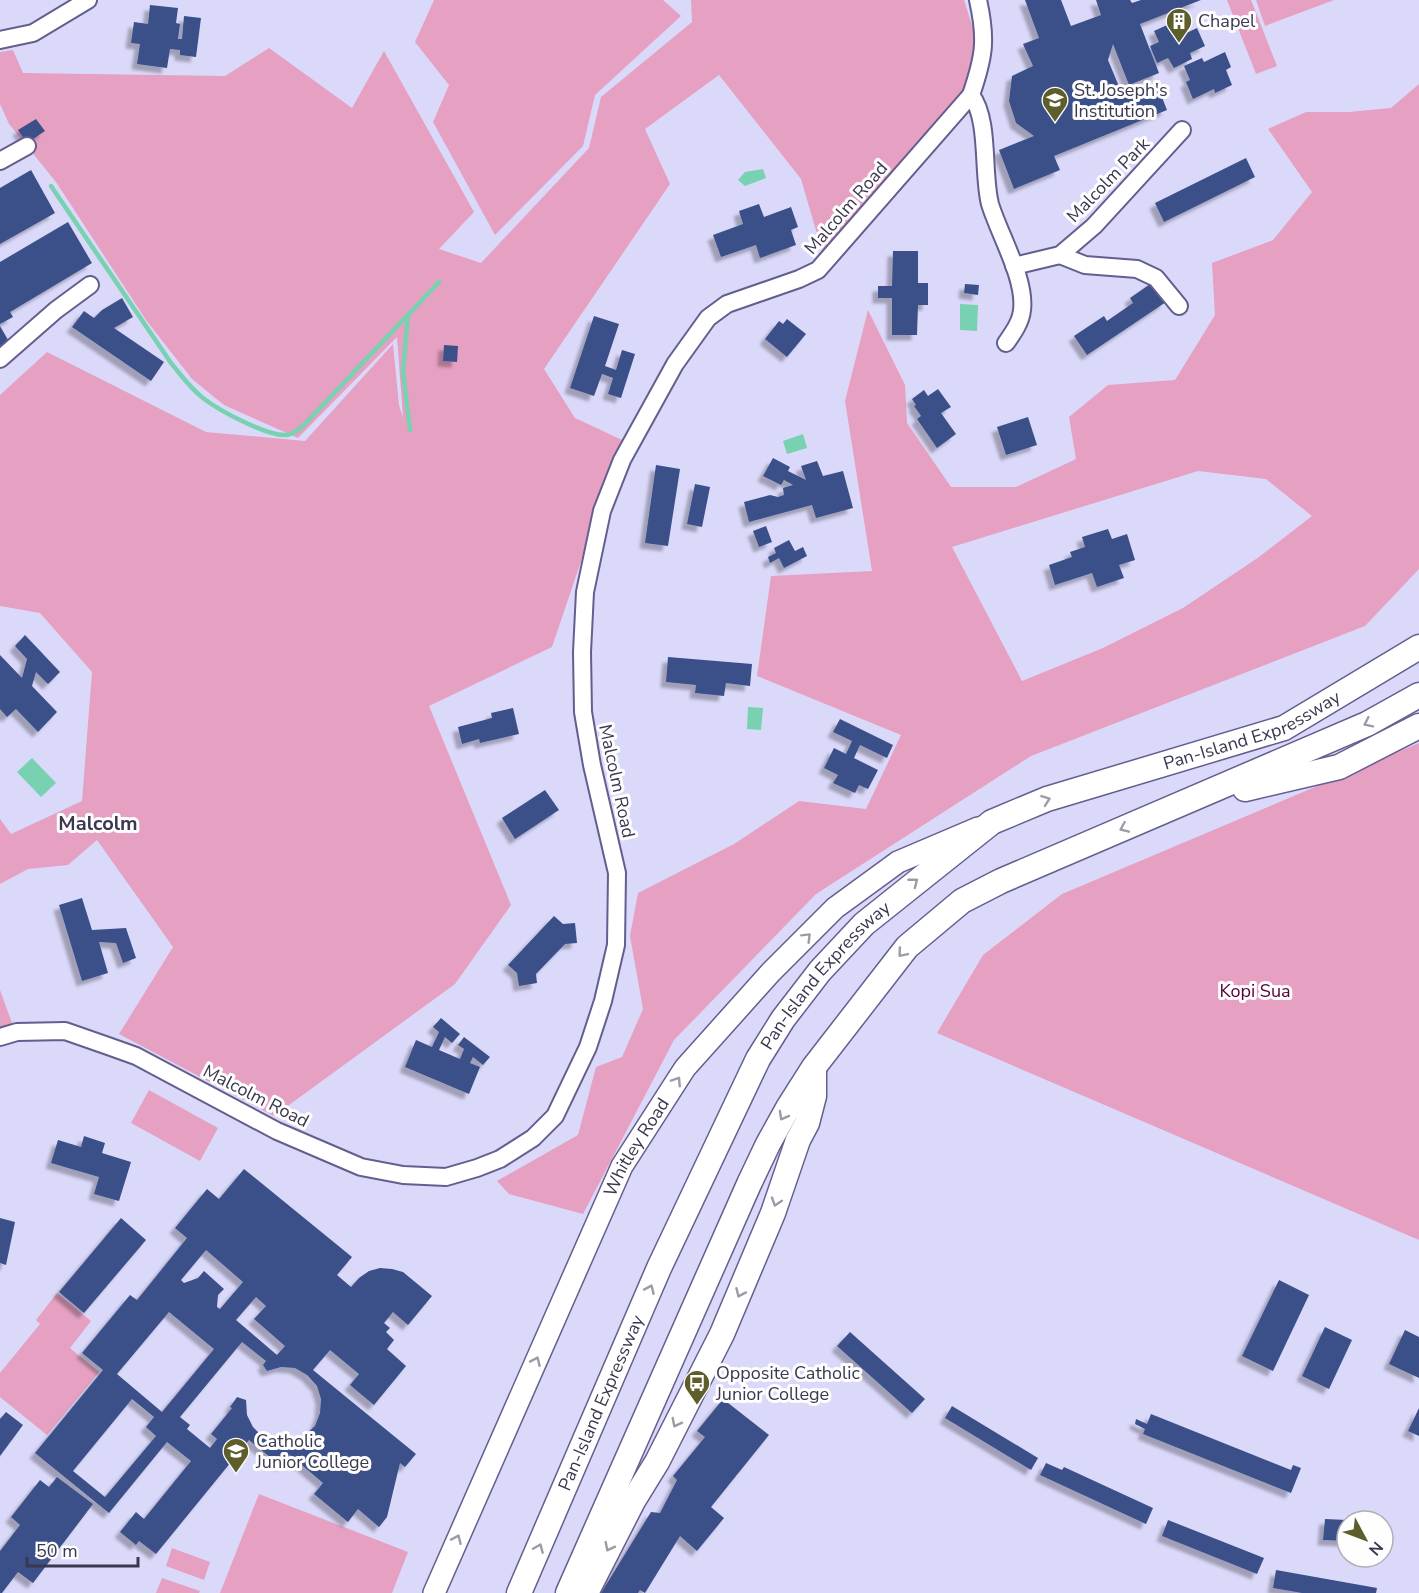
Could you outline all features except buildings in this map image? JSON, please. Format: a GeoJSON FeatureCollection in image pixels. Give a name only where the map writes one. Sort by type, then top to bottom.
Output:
{"type":"FeatureCollection","features":[{"type":"Feature","properties":{"kind":"highway","name":"Pan-Island Expressway"},"geometry":{"type":"LineString","coordinates":[[519,1593],[659,1268],[758,1059],[783,1019],[820,971],[864,924],[992,822],[1047,799],[1284,728],[1419,647]]}},
{"type":"Feature","properties":{"kind":"highway"},"geometry":{"type":"LineString","coordinates":[[568,1593],[758,1164],[788,1108],[814,1067],[907,947],[962,901],[1001,881],[1367,724],[1419,695]]}},
{"type":"Feature","properties":{"kind":"highway"},"geometry":{"type":"LineString","coordinates":[[1178,805],[1339,767],[1419,726]]}},
{"type":"Feature","properties":{"kind":"highway"},"geometry":{"type":"LineString","coordinates":[[586,1593],[633,1501],[657,1462],[722,1334],[807,1123],[814,1096],[814,1067]]}},
{"type":"Feature","properties":{"kind":"main road","name":"Whitley Road"},"geometry":{"type":"LineString","coordinates":[[434,1593],[622,1166],[685,1068],[771,972],[835,908],[898,862],[992,822]]}},
{"type":"Feature","properties":{"kind":"street"},"geometry":{"type":"LineString","coordinates":[[0,40],[33,33],[88,0]]}},
{"type":"Feature","properties":{"kind":"street","name":"Malcolm Road"},"geometry":{"type":"LineString","coordinates":[[0,1037],[17,1032],[65,1031],[136,1056],[277,1131],[361,1167],[403,1175],[446,1177],[477,1168],[500,1159],[533,1138],[555,1116],[588,1047],[603,1001],[616,945],[617,873],[592,765],[583,712],[582,652],[585,592],[602,511],[622,460],[675,364],[708,318],[727,304],[818,270],[971,95],[981,65],[984,32],[978,0]]}},
{"type":"Feature","properties":{"kind":"street"},"geometry":{"type":"LineString","coordinates":[[971,95],[977,102],[982,124],[990,203],[1014,266],[1020,291],[1022,310],[1017,326],[1006,343]]}},
{"type":"Feature","properties":{"kind":"street","name":"Malcolm Park"},"geometry":{"type":"LineString","coordinates":[[1014,266],[1060,255],[1094,226],[1182,130]]}},
{"type":"Feature","properties":{"kind":"street"},"geometry":{"type":"LineString","coordinates":[[0,161],[27,146]]}},
{"type":"Feature","properties":{"kind":"street"},"geometry":{"type":"LineString","coordinates":[[1060,255],[1085,266],[1137,269],[1156,278],[1179,306]]}},
{"type":"Feature","properties":{"kind":"street"},"geometry":{"type":"LineString","coordinates":[[0,359],[56,310],[90,285]]}},
{"type":"Feature","properties":{"kind":"green space"},"geometry":{"type":"Polygon","coordinates":[[[434,0],[663,0],[681,16],[595,95],[583,146],[495,235],[433,122],[449,85],[415,42],[434,0]]]}},
{"type":"Feature","properties":{"kind":"green space"},"geometry":{"type":"Polygon","coordinates":[[[691,0],[964,0],[976,38],[974,66],[963,93],[822,251],[801,179],[719,75],[645,129],[670,184],[544,369],[575,418],[622,440],[552,647],[429,706],[511,905],[455,984],[274,1116],[119,1034],[173,947],[97,840],[68,865],[28,869],[0,884],[0,819],[11,834],[82,801],[92,672],[40,613],[0,606],[0,395],[47,352],[206,432],[305,441],[393,344],[399,405],[403,418],[397,337],[298,438],[224,405],[192,379],[146,320],[56,182],[9,124],[0,104],[0,52],[13,50],[23,73],[225,76],[269,48],[352,108],[384,51],[474,212],[439,249],[481,263],[589,148],[601,97],[692,22],[691,0]]]}},
{"type":"Feature","properties":{"kind":"green space"},"geometry":{"type":"Polygon","coordinates":[[[1227,0],[1251,0],[1277,66],[1256,74],[1227,0]]]}},
{"type":"Feature","properties":{"kind":"green space"},"geometry":{"type":"Polygon","coordinates":[[[1256,0],[1334,0],[1265,26],[1256,0]]]}},
{"type":"Feature","properties":{"kind":"green space"},"geometry":{"type":"Polygon","coordinates":[[[1419,84],[1419,569],[1365,626],[1031,756],[816,894],[674,1040],[583,1214],[509,1194],[497,1181],[578,1135],[596,1067],[622,1057],[643,1009],[630,936],[638,893],[734,844],[799,801],[866,809],[901,735],[757,676],[771,576],[872,571],[845,401],[868,310],[905,385],[907,423],[951,487],[1016,487],[1076,459],[1069,417],[1108,385],[1175,380],[1215,315],[1212,263],[1273,240],[1312,192],[1268,129],[1306,112],[1349,112],[1391,108],[1419,84]],[[1198,471],[952,547],[1022,681],[1103,648],[1183,608],[1259,557],[1312,516],[1266,479],[1198,471]]]}},
{"type":"Feature","properties":{"kind":"green space","name":"Kopi Sua"},"geometry":{"type":"Polygon","coordinates":[[[1419,743],[1419,1240],[937,1033],[983,955],[1062,894],[1419,743]]]}},
{"type":"Feature","properties":{"kind":"green space"},"geometry":{"type":"Polygon","coordinates":[[[0,990],[13,1026],[0,1029],[0,990]]]}},
{"type":"Feature","properties":{"kind":"green space"},"geometry":{"type":"Polygon","coordinates":[[[149,1090],[218,1128],[200,1161],[131,1123],[149,1090]]]}},
{"type":"Feature","properties":{"kind":"green space"},"geometry":{"type":"Polygon","coordinates":[[[57,1293],[91,1321],[70,1348],[99,1372],[47,1435],[0,1397],[0,1373],[40,1324],[36,1320],[57,1293]]]}},
{"type":"Feature","properties":{"kind":"green space"},"geometry":{"type":"Polygon","coordinates":[[[259,1494],[408,1552],[392,1593],[220,1593],[259,1494]]]}},
{"type":"Feature","properties":{"kind":"green space"},"geometry":{"type":"Polygon","coordinates":[[[172,1548],[210,1562],[204,1580],[166,1566],[172,1548]]]}},
{"type":"Feature","properties":{"kind":"green space"},"geometry":{"type":"Polygon","coordinates":[[[162,1578],[200,1591],[199,1593],[156,1593],[162,1578]]]}},
{"type":"Feature","properties":{"kind":"shaded area"},"geometry":{"type":"Polygon","coordinates":[[[763,169],[766,178],[745,186],[738,180],[745,172],[763,169]]]}},
{"type":"Feature","properties":{"kind":"shaded area"},"geometry":{"type":"Polygon","coordinates":[[[960,304],[978,305],[977,331],[960,330],[960,304]]]}},
{"type":"Feature","properties":{"kind":"shaded area"},"geometry":{"type":"Polygon","coordinates":[[[803,434],[807,448],[787,454],[783,441],[803,434]]]}},
{"type":"Feature","properties":{"kind":"shaded area"},"geometry":{"type":"Polygon","coordinates":[[[748,707],[763,708],[761,730],[747,729],[748,707]]]}},
{"type":"Feature","properties":{"kind":"shaded area"},"geometry":{"type":"Polygon","coordinates":[[[32,758],[56,783],[41,797],[17,772],[32,758]]]}},
{"type":"Feature","properties":{"kind":"waterway"},"geometry":{"type":"LineString","coordinates":[[51,186],[171,363],[190,386],[203,398],[231,416],[268,432],[287,435],[303,426],[439,282]]}},
{"type":"Feature","properties":{"kind":"waterway"},"geometry":{"type":"LineString","coordinates":[[408,316],[403,372],[410,430]]}},
{"type":"Feature","properties":{"kind":"place","name":"Chapel"},"geometry":{"type":"Point","coordinates":[1179,44]}},
{"type":"Feature","properties":{"kind":"place","name":"St. Joseph's Institution"},"geometry":{"type":"Point","coordinates":[1055,123]}},
{"type":"Feature","properties":{"kind":"place","name":"Opposite Catholic Junior College"},"geometry":{"type":"Point","coordinates":[697,1406]}},
{"type":"Feature","properties":{"kind":"place","name":"Catholic Junior College"},"geometry":{"type":"Point","coordinates":[236,1474]}},
{"type":"Feature","properties":{"kind":"district","name":"Malcolm"},"geometry":{"type":"Point","coordinates":[98,823]}}]}
